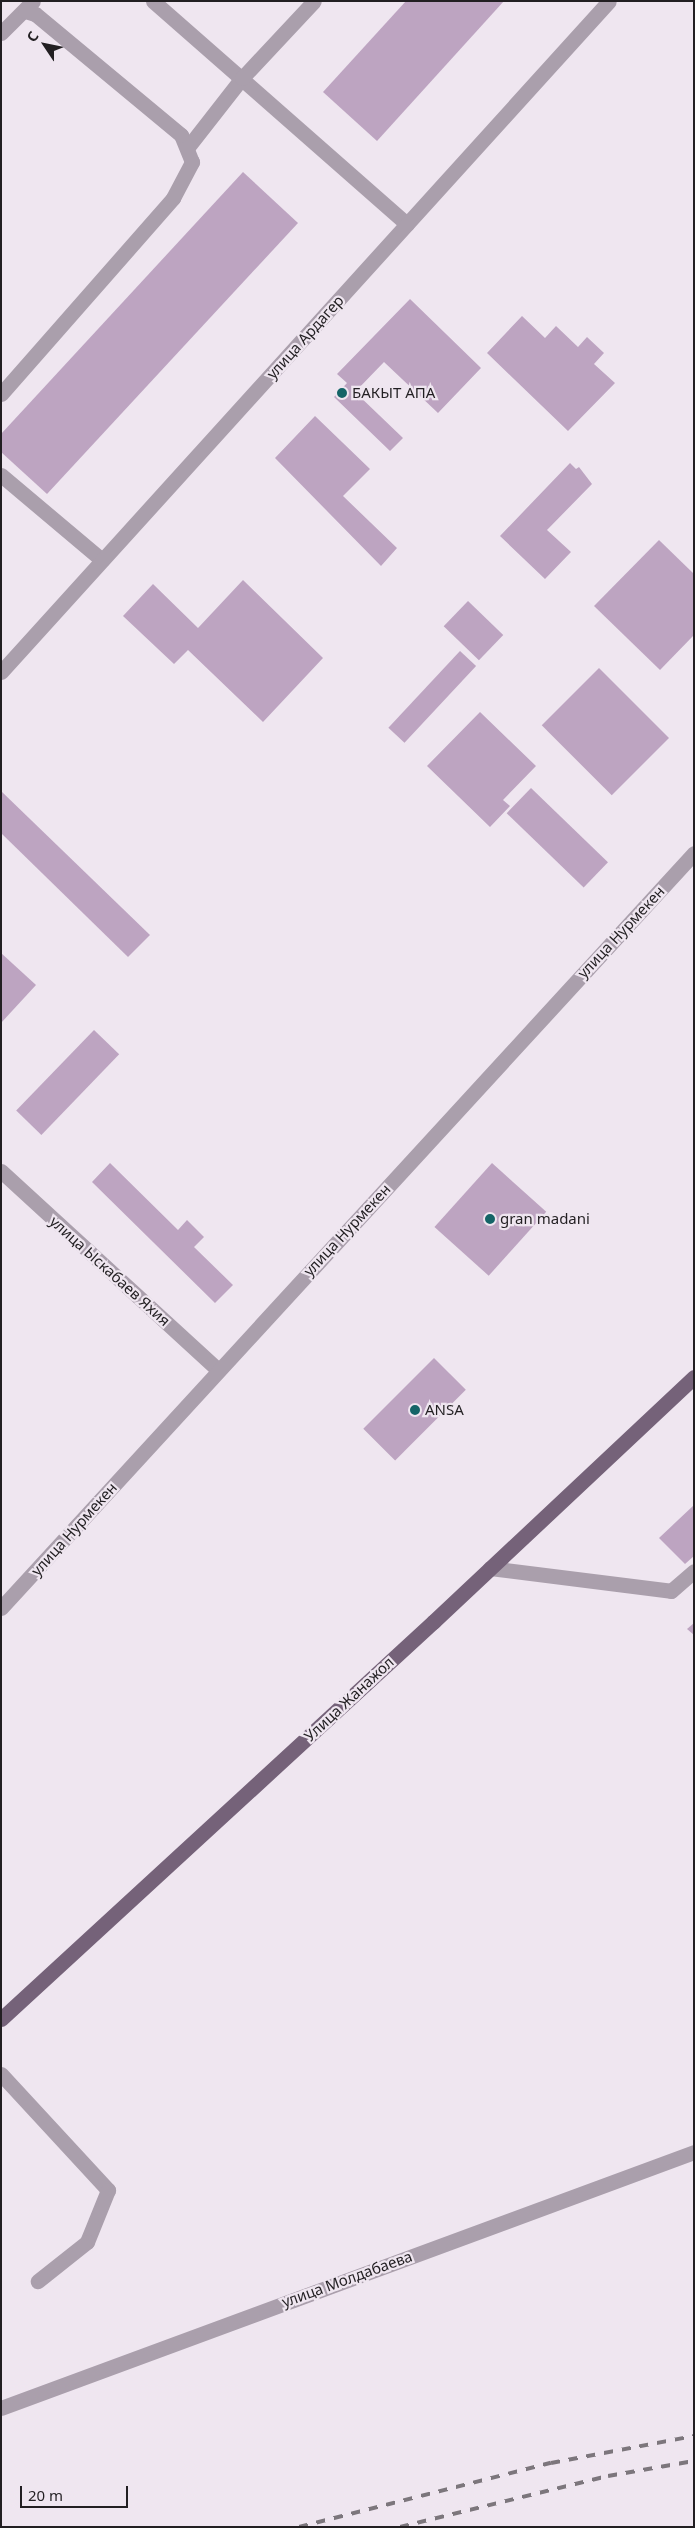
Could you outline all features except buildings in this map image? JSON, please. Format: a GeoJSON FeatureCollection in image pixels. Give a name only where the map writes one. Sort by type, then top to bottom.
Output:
{"type":"FeatureCollection","features":[{"type":"Feature","properties":{"kind":"main road","name":"Улица Жанажол"},"geometry":{"type":"LineString","coordinates":[[1,2019],[694,1377]]}},
{"type":"Feature","properties":{"kind":"street"},"geometry":{"type":"LineString","coordinates":[[153,1],[407,224]]}},
{"type":"Feature","properties":{"kind":"street"},"geometry":{"type":"LineString","coordinates":[[188,147],[242,78],[314,1]]}},
{"type":"Feature","properties":{"kind":"street","name":"улица Ардагер"},"geometry":{"type":"LineString","coordinates":[[1,672],[609,1]]}},
{"type":"Feature","properties":{"kind":"street"},"geometry":{"type":"LineString","coordinates":[[1,33],[29,6],[35,14],[182,135],[192,162],[173,198],[1,394]]}},
{"type":"Feature","properties":{"kind":"street"},"geometry":{"type":"LineString","coordinates":[[1,475],[102,560]]}},
{"type":"Feature","properties":{"kind":"street","name":"улица Нурмекен"},"geometry":{"type":"LineString","coordinates":[[1,1608],[694,853]]}},
{"type":"Feature","properties":{"kind":"street","name":"улица Ыскабаев Яхия"},"geometry":{"type":"LineString","coordinates":[[1,1171],[218,1370]]}},
{"type":"Feature","properties":{"kind":"street"},"geometry":{"type":"LineString","coordinates":[[490,1568],[671,1591],[694,1571]]}},
{"type":"Feature","properties":{"kind":"street"},"geometry":{"type":"LineString","coordinates":[[1,2074],[108,2190],[87,2242],[38,2281]]}},
{"type":"Feature","properties":{"kind":"street","name":"улица Молдабаева"},"geometry":{"type":"LineString","coordinates":[[1,2408],[694,2152]]}},
{"type":"Feature","properties":{"kind":"railway"},"geometry":{"type":"LineString","coordinates":[[299,2527],[551,2463],[694,2436]]}},
{"type":"Feature","properties":{"kind":"railway"},"geometry":{"type":"LineString","coordinates":[[400,2527],[608,2476],[694,2461]]}},
{"type":"Feature","properties":{"kind":"place","name":"БАКЫТ АПА"},"geometry":{"type":"Point","coordinates":[342,393]}},
{"type":"Feature","properties":{"kind":"place","name":"gran madani"},"geometry":{"type":"Point","coordinates":[490,1219]}},
{"type":"Feature","properties":{"kind":"place","name":"ANSA"},"geometry":{"type":"Point","coordinates":[415,1410]}}]}
